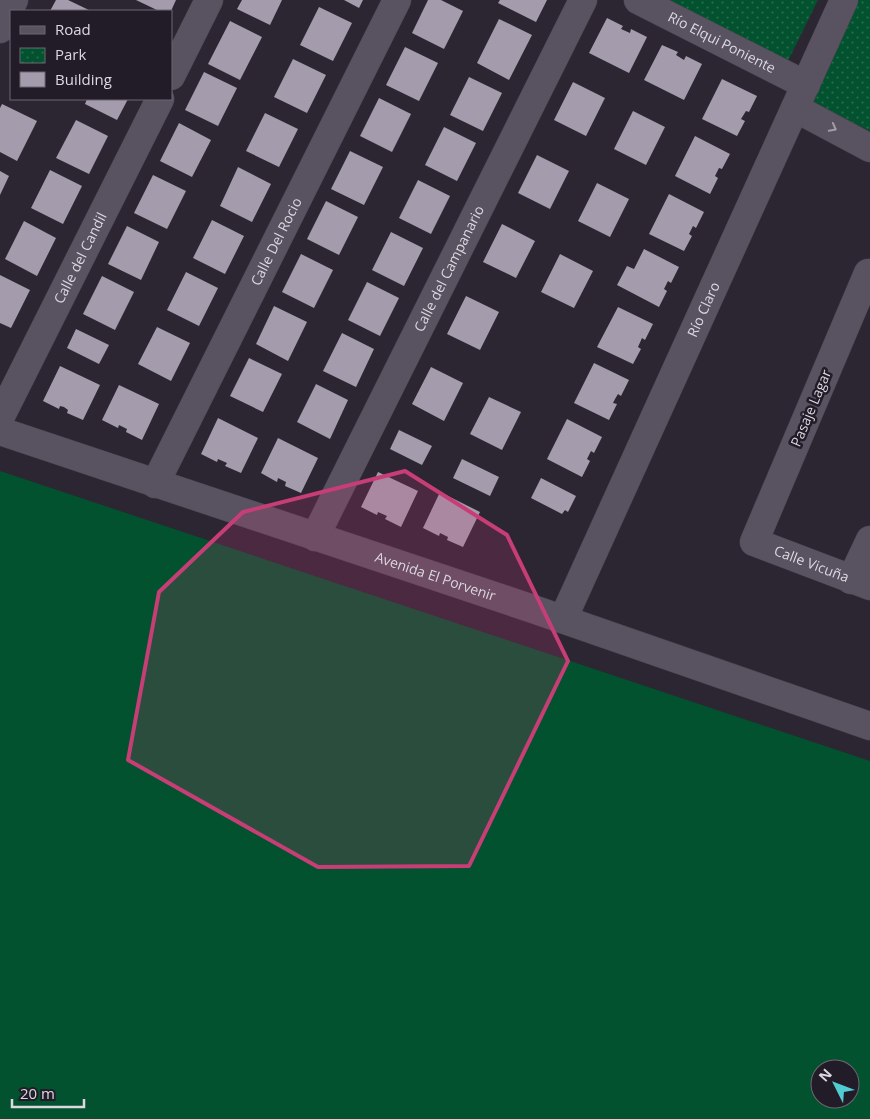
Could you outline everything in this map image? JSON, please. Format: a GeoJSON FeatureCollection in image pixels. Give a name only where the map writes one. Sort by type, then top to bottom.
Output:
{"type":"FeatureCollection","features":[{"type":"Feature","properties":{"kind":"street"},"geometry":{"type":"LineString","coordinates":[[0,29],[14,0]]}},
{"type":"Feature","properties":{"kind":"street"},"geometry":{"type":"LineString","coordinates":[[172,74],[209,0]]}},
{"type":"Feature","properties":{"kind":"street","name":"Calle Del Rocio"},"geometry":{"type":"LineString","coordinates":[[155,484],[397,0]]}},
{"type":"Feature","properties":{"kind":"street","name":"Calle del Campanario"},"geometry":{"type":"LineString","coordinates":[[315,537],[583,0]]}},
{"type":"Feature","properties":{"kind":"street","name":"Río Elqui Poniente"},"geometry":{"type":"LineString","coordinates":[[638,0],[800,97],[870,148]]}},
{"type":"Feature","properties":{"kind":"street","name":"Río Claro"},"geometry":{"type":"LineString","coordinates":[[563,620],[844,0]]}},
{"type":"Feature","properties":{"kind":"street","name":"Calle del Candil"},"geometry":{"type":"LineString","coordinates":[[0,418],[159,100]]}},
{"type":"Feature","properties":{"kind":"street","name":"Pasaje Lagar"},"geometry":{"type":"LineString","coordinates":[[754,542],[869,273]]}},
{"type":"Feature","properties":{"kind":"street","name":"Avenida El Porvenir"},"geometry":{"type":"LineString","coordinates":[[0,431],[563,620],[870,726]]}},
{"type":"Feature","properties":{"kind":"street"},"geometry":{"type":"LineString","coordinates":[[861,583],[870,540]]}},
{"type":"Feature","properties":{"kind":"street","name":"Calle Vicuña"},"geometry":{"type":"LineString","coordinates":[[754,542],[861,583]]}},
{"type":"Feature","properties":{"kind":"highlighted area"},"geometry":{"type":"Polygon","coordinates":[[[405,471],[507,535],[568,661],[469,866],[318,867],[128,760],[159,592],[243,512],[405,471]]]}},
{"type":"Feature","properties":{"kind":"green space"},"geometry":{"type":"Polygon","coordinates":[[[664,0],[818,0],[788,61],[664,0]]]}},
{"type":"Feature","properties":{"kind":"green space"},"geometry":{"type":"Polygon","coordinates":[[[838,0],[870,0],[870,131],[793,94],[838,0]]]}},
{"type":"Feature","properties":{"kind":"green space"},"geometry":{"type":"Polygon","coordinates":[[[0,471],[870,761],[870,1119],[0,1119],[0,471]]]}},
{"type":"Feature","properties":{"kind":"building"},"geometry":{"type":"Polygon","coordinates":[[[56,0],[68,0],[89,10],[51,10],[56,0]]]}},
{"type":"Feature","properties":{"kind":"building"},"geometry":{"type":"Polygon","coordinates":[[[136,0],[176,0],[171,10],[157,10],[136,0]]]}},
{"type":"Feature","properties":{"kind":"building"},"geometry":{"type":"Polygon","coordinates":[[[242,0],[282,0],[270,25],[237,9],[242,0]]]}},
{"type":"Feature","properties":{"kind":"building"},"geometry":{"type":"Polygon","coordinates":[[[344,0],[363,0],[359,8],[344,0]]]}},
{"type":"Feature","properties":{"kind":"building"},"geometry":{"type":"Polygon","coordinates":[[[428,0],[441,0],[463,11],[444,49],[412,33],[428,0]]]}},
{"type":"Feature","properties":{"kind":"building"},"geometry":{"type":"Polygon","coordinates":[[[500,0],[547,0],[536,22],[498,3],[500,0]]]}},
{"type":"Feature","properties":{"kind":"building"},"geometry":{"type":"Polygon","coordinates":[[[319,7],[352,23],[333,61],[300,45],[319,7]]]}},
{"type":"Feature","properties":{"kind":"building"},"geometry":{"type":"Polygon","coordinates":[[[607,18],[623,26],[621,29],[630,33],[631,29],[647,37],[629,73],[589,53],[607,18]]]}},
{"type":"Feature","properties":{"kind":"building"},"geometry":{"type":"Polygon","coordinates":[[[499,19],[532,35],[509,80],[477,63],[499,19]]]}},
{"type":"Feature","properties":{"kind":"building"},"geometry":{"type":"Polygon","coordinates":[[[230,21],[262,37],[240,80],[208,64],[230,21]]]}},
{"type":"Feature","properties":{"kind":"building"},"geometry":{"type":"Polygon","coordinates":[[[662,45],[678,52],[676,55],[684,60],[686,56],[702,64],[684,100],[644,80],[662,45]]]}},
{"type":"Feature","properties":{"kind":"building"},"geometry":{"type":"Polygon","coordinates":[[[405,47],[438,63],[419,101],[386,85],[405,47]]]}},
{"type":"Feature","properties":{"kind":"building"},"geometry":{"type":"Polygon","coordinates":[[[293,59],[326,75],[307,113],[274,97],[293,59]]]}},
{"type":"Feature","properties":{"kind":"building"},"geometry":{"type":"Polygon","coordinates":[[[204,72],[237,88],[218,126],[185,110],[204,72]]]}},
{"type":"Feature","properties":{"kind":"building"},"geometry":{"type":"Polygon","coordinates":[[[469,77],[502,93],[483,131],[450,115],[469,77]]]}},
{"type":"Feature","properties":{"kind":"building"},"geometry":{"type":"Polygon","coordinates":[[[722,79],[757,96],[749,112],[746,111],[741,119],[745,121],[737,136],[702,119],[722,79]]]}},
{"type":"Feature","properties":{"kind":"building"},"geometry":{"type":"Polygon","coordinates":[[[573,82],[605,98],[586,136],[554,120],[573,82]]]}},
{"type":"Feature","properties":{"kind":"building"},"geometry":{"type":"Polygon","coordinates":[[[379,98],[411,114],[392,152],[360,136],[379,98]]]}},
{"type":"Feature","properties":{"kind":"building"},"geometry":{"type":"Polygon","coordinates":[[[87,100],[127,100],[117,120],[85,104],[87,100]]]}},
{"type":"Feature","properties":{"kind":"building"},"geometry":{"type":"Polygon","coordinates":[[[2,104],[37,121],[17,161],[0,152],[0,108],[2,104]]]}},
{"type":"Feature","properties":{"kind":"building"},"geometry":{"type":"Polygon","coordinates":[[[633,111],[665,127],[646,165],[614,149],[633,111]]]}},
{"type":"Feature","properties":{"kind":"building"},"geometry":{"type":"Polygon","coordinates":[[[265,113],[298,129],[279,167],[246,151],[265,113]]]}},
{"type":"Feature","properties":{"kind":"building"},"geometry":{"type":"Polygon","coordinates":[[[76,120],[108,136],[89,174],[56,158],[76,120]]]}},
{"type":"Feature","properties":{"kind":"building"},"geometry":{"type":"Polygon","coordinates":[[[179,123],[211,140],[192,177],[160,161],[179,123]]]}},
{"type":"Feature","properties":{"kind":"building"},"geometry":{"type":"Polygon","coordinates":[[[444,127],[476,143],[457,181],[425,165],[444,127]]]}},
{"type":"Feature","properties":{"kind":"building"},"geometry":{"type":"Polygon","coordinates":[[[695,136],[730,154],[722,169],[719,168],[715,176],[718,178],[710,194],[675,176],[695,136]]]}},
{"type":"Feature","properties":{"kind":"building"},"geometry":{"type":"Polygon","coordinates":[[[350,151],[383,167],[364,205],[331,189],[350,151]]]}},
{"type":"Feature","properties":{"kind":"building"},"geometry":{"type":"Polygon","coordinates":[[[537,155],[569,171],[550,209],[518,193],[537,155]]]}},
{"type":"Feature","properties":{"kind":"building"},"geometry":{"type":"Polygon","coordinates":[[[238,167],[271,184],[252,222],[220,206],[238,167]]]}},
{"type":"Feature","properties":{"kind":"building"},"geometry":{"type":"Polygon","coordinates":[[[50,170],[82,186],[63,224],[31,208],[50,170]]]}},
{"type":"Feature","properties":{"kind":"building"},"geometry":{"type":"Polygon","coordinates":[[[0,171],[9,176],[0,195],[0,171]]]}},
{"type":"Feature","properties":{"kind":"building"},"geometry":{"type":"Polygon","coordinates":[[[153,175],[186,191],[167,229],[134,213],[153,175]]]}},
{"type":"Feature","properties":{"kind":"building"},"geometry":{"type":"Polygon","coordinates":[[[418,180],[450,196],[431,234],[399,218],[418,180]]]}},
{"type":"Feature","properties":{"kind":"building"},"geometry":{"type":"Polygon","coordinates":[[[597,183],[629,199],[610,237],[578,221],[597,183]]]}},
{"type":"Feature","properties":{"kind":"building"},"geometry":{"type":"Polygon","coordinates":[[[669,194],[704,212],[696,228],[693,226],[689,234],[692,236],[684,251],[649,234],[669,194]]]}},
{"type":"Feature","properties":{"kind":"building"},"geometry":{"type":"Polygon","coordinates":[[[326,201],[358,217],[339,255],[307,239],[326,201]]]}},
{"type":"Feature","properties":{"kind":"building"},"geometry":{"type":"Polygon","coordinates":[[[212,220],[244,236],[225,274],[193,258],[212,220]]]}},
{"type":"Feature","properties":{"kind":"building"},"geometry":{"type":"Polygon","coordinates":[[[24,221],[56,238],[37,276],[5,259],[24,221]]]}},
{"type":"Feature","properties":{"kind":"building"},"geometry":{"type":"Polygon","coordinates":[[[502,224],[535,241],[516,278],[483,262],[502,224]]]}},
{"type":"Feature","properties":{"kind":"building"},"geometry":{"type":"Polygon","coordinates":[[[127,226],[159,242],[141,280],[108,264],[127,226]]]}},
{"type":"Feature","properties":{"kind":"building"},"geometry":{"type":"Polygon","coordinates":[[[391,232],[423,248],[404,286],[372,270],[391,232]]]}},
{"type":"Feature","properties":{"kind":"building"},"geometry":{"type":"Polygon","coordinates":[[[644,249],[679,267],[671,283],[668,281],[664,289],[667,291],[659,307],[617,285],[627,266],[634,269],[644,249]]]}},
{"type":"Feature","properties":{"kind":"building"},"geometry":{"type":"Polygon","coordinates":[[[301,254],[333,270],[314,308],[282,292],[301,254]]]}},
{"type":"Feature","properties":{"kind":"building"},"geometry":{"type":"Polygon","coordinates":[[[560,254],[593,271],[574,308],[541,292],[560,254]]]}},
{"type":"Feature","properties":{"kind":"building"},"geometry":{"type":"Polygon","coordinates":[[[186,272],[218,288],[199,326],[167,310],[186,272]]]}},
{"type":"Feature","properties":{"kind":"building"},"geometry":{"type":"Polygon","coordinates":[[[0,275],[30,290],[11,328],[0,323],[0,275]]]}},
{"type":"Feature","properties":{"kind":"building"},"geometry":{"type":"Polygon","coordinates":[[[102,276],[134,292],[115,330],[83,314],[102,276]]]}},
{"type":"Feature","properties":{"kind":"building"},"geometry":{"type":"Polygon","coordinates":[[[367,282],[399,298],[380,336],[348,320],[367,282]]]}},
{"type":"Feature","properties":{"kind":"building"},"geometry":{"type":"Polygon","coordinates":[[[466,296],[499,312],[480,350],[447,334],[466,296]]]}},
{"type":"Feature","properties":{"kind":"building"},"geometry":{"type":"Polygon","coordinates":[[[274,306],[307,322],[288,361],[256,344],[274,306]]]}},
{"type":"Feature","properties":{"kind":"building"},"geometry":{"type":"Polygon","coordinates":[[[618,307],[653,324],[645,340],[642,338],[638,347],[641,349],[633,364],[597,347],[618,307]]]}},
{"type":"Feature","properties":{"kind":"building"},"geometry":{"type":"Polygon","coordinates":[[[157,327],[190,343],[171,381],[138,364],[157,327]]]}},
{"type":"Feature","properties":{"kind":"building"},"geometry":{"type":"Polygon","coordinates":[[[76,329],[109,345],[99,364],[67,348],[76,329]]]}},
{"type":"Feature","properties":{"kind":"building"},"geometry":{"type":"Polygon","coordinates":[[[342,333],[374,349],[356,387],[323,371],[342,333]]]}},
{"type":"Feature","properties":{"kind":"building"},"geometry":{"type":"Polygon","coordinates":[[[249,358],[282,374],[263,412],[230,396],[249,358]]]}},
{"type":"Feature","properties":{"kind":"building"},"geometry":{"type":"Polygon","coordinates":[[[594,363],[629,380],[621,396],[618,394],[613,403],[617,404],[609,420],[574,403],[594,363]]]}},
{"type":"Feature","properties":{"kind":"building"},"geometry":{"type":"Polygon","coordinates":[[[60,366],[100,385],[83,420],[67,413],[68,410],[64,407],[60,406],[59,409],[43,401],[60,366]]]}},
{"type":"Feature","properties":{"kind":"building"},"geometry":{"type":"Polygon","coordinates":[[[431,367],[463,383],[444,421],[412,404],[431,367]]]}},
{"type":"Feature","properties":{"kind":"building"},"geometry":{"type":"Polygon","coordinates":[[[316,384],[348,400],[330,439],[297,422],[316,384]]]}},
{"type":"Feature","properties":{"kind":"building"},"geometry":{"type":"Polygon","coordinates":[[[119,385],[159,404],[142,440],[126,432],[127,429],[119,425],[118,428],[102,420],[119,385]]]}},
{"type":"Feature","properties":{"kind":"building"},"geometry":{"type":"Polygon","coordinates":[[[489,397],[521,412],[502,450],[470,434],[489,397]]]}},
{"type":"Feature","properties":{"kind":"building"},"geometry":{"type":"Polygon","coordinates":[[[218,418],[258,438],[241,473],[225,466],[227,463],[218,459],[217,462],[201,454],[218,418]]]}},
{"type":"Feature","properties":{"kind":"building"},"geometry":{"type":"Polygon","coordinates":[[[567,419],[602,437],[594,453],[591,451],[587,459],[590,461],[582,477],[547,459],[567,419]]]}},
{"type":"Feature","properties":{"kind":"building"},"geometry":{"type":"Polygon","coordinates":[[[399,430],[432,446],[422,465],[390,449],[399,430]]]}},
{"type":"Feature","properties":{"kind":"building"},"geometry":{"type":"Polygon","coordinates":[[[278,438],[318,458],[301,493],[285,486],[286,482],[278,478],[277,482],[261,473],[278,438]]]}},
{"type":"Feature","properties":{"kind":"building"},"geometry":{"type":"Polygon","coordinates":[[[462,459],[499,477],[490,496],[453,478],[462,459]]]}},
{"type":"Feature","properties":{"kind":"building"},"geometry":{"type":"Polygon","coordinates":[[[378,472],[418,491],[401,527],[385,519],[387,516],[378,512],[377,515],[361,507],[378,472]]]}},
{"type":"Feature","properties":{"kind":"building"},"geometry":{"type":"Polygon","coordinates":[[[541,478],[576,496],[568,512],[565,510],[562,514],[531,498],[541,478]]]}},
{"type":"Feature","properties":{"kind":"building"},"geometry":{"type":"Polygon","coordinates":[[[440,492],[480,512],[463,547],[447,540],[448,537],[440,533],[439,536],[423,528],[440,492]]]}}]}
